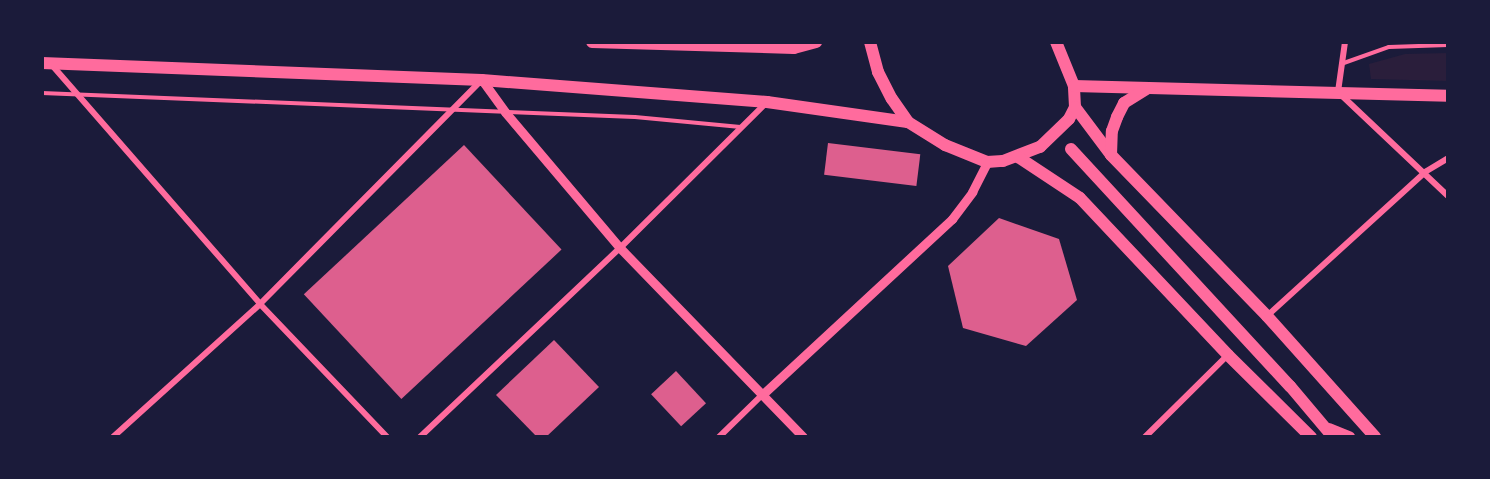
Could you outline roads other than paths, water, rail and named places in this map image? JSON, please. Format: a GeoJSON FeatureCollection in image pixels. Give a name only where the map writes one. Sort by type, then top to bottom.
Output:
{"type":"FeatureCollection","features":[{"type":"Feature","properties":{"kind":"main road"},"geometry":{"type":"LineString","coordinates":[[592,42],[794,48],[816,42]]}},
{"type":"Feature","properties":{"kind":"main road"},"geometry":{"type":"LineString","coordinates":[[870,42],[878,72],[892,99],[908,122],[945,145],[987,162],[1018,157],[1040,147],[1069,119],[1075,107],[1074,86],[1056,42]]}},
{"type":"Feature","properties":{"kind":"main road"},"geometry":{"type":"LineString","coordinates":[[46,64],[482,80],[767,102],[908,122]]}},
{"type":"Feature","properties":{"kind":"main road"},"geometry":{"type":"LineString","coordinates":[[1074,86],[1448,96]]}},
{"type":"Feature","properties":{"kind":"main road"},"geometry":{"type":"LineString","coordinates":[[1111,155],[1112,131],[1125,103],[1137,93],[1152,87]]}},
{"type":"Feature","properties":{"kind":"main road"},"geometry":{"type":"LineString","coordinates":[[1075,107],[1111,155],[1267,316],[1375,437]]}},
{"type":"Feature","properties":{"kind":"main road"},"geometry":{"type":"LineString","coordinates":[[1071,149],[1331,433],[1349,437]]}},
{"type":"Feature","properties":{"kind":"main road"},"geometry":{"type":"LineString","coordinates":[[1018,157],[1080,198],[1227,355],[1311,437]]}},
{"type":"Feature","properties":{"kind":"street"},"geometry":{"type":"LineString","coordinates":[[1345,42],[1340,64],[1338,92],[1448,196]]}},
{"type":"Feature","properties":{"kind":"street"},"geometry":{"type":"LineString","coordinates":[[46,64],[260,304],[387,437]]}},
{"type":"Feature","properties":{"kind":"street"},"geometry":{"type":"LineString","coordinates":[[113,437],[260,304],[482,80],[505,112],[620,248],[803,437]]}},
{"type":"Feature","properties":{"kind":"street"},"geometry":{"type":"LineString","coordinates":[[420,437],[620,248],[767,102]]}},
{"type":"Feature","properties":{"kind":"street"},"geometry":{"type":"LineString","coordinates":[[1267,316],[1425,172],[1448,158]]}},
{"type":"Feature","properties":{"kind":"street"},"geometry":{"type":"LineString","coordinates":[[719,437],[952,219],[972,192],[987,162]]}},
{"type":"Feature","properties":{"kind":"street"},"geometry":{"type":"LineString","coordinates":[[1145,437],[1227,355]]}},
{"type":"Feature","properties":{"kind":"lane"},"geometry":{"type":"LineString","coordinates":[[1402,42],[1411,45]]}},
{"type":"Feature","properties":{"kind":"lane"},"geometry":{"type":"LineString","coordinates":[[1340,64],[1367,53],[1411,45],[1448,45]]}},
{"type":"Feature","properties":{"kind":"lane"},"geometry":{"type":"LineString","coordinates":[[42,93],[635,117],[741,127]]}}]}
